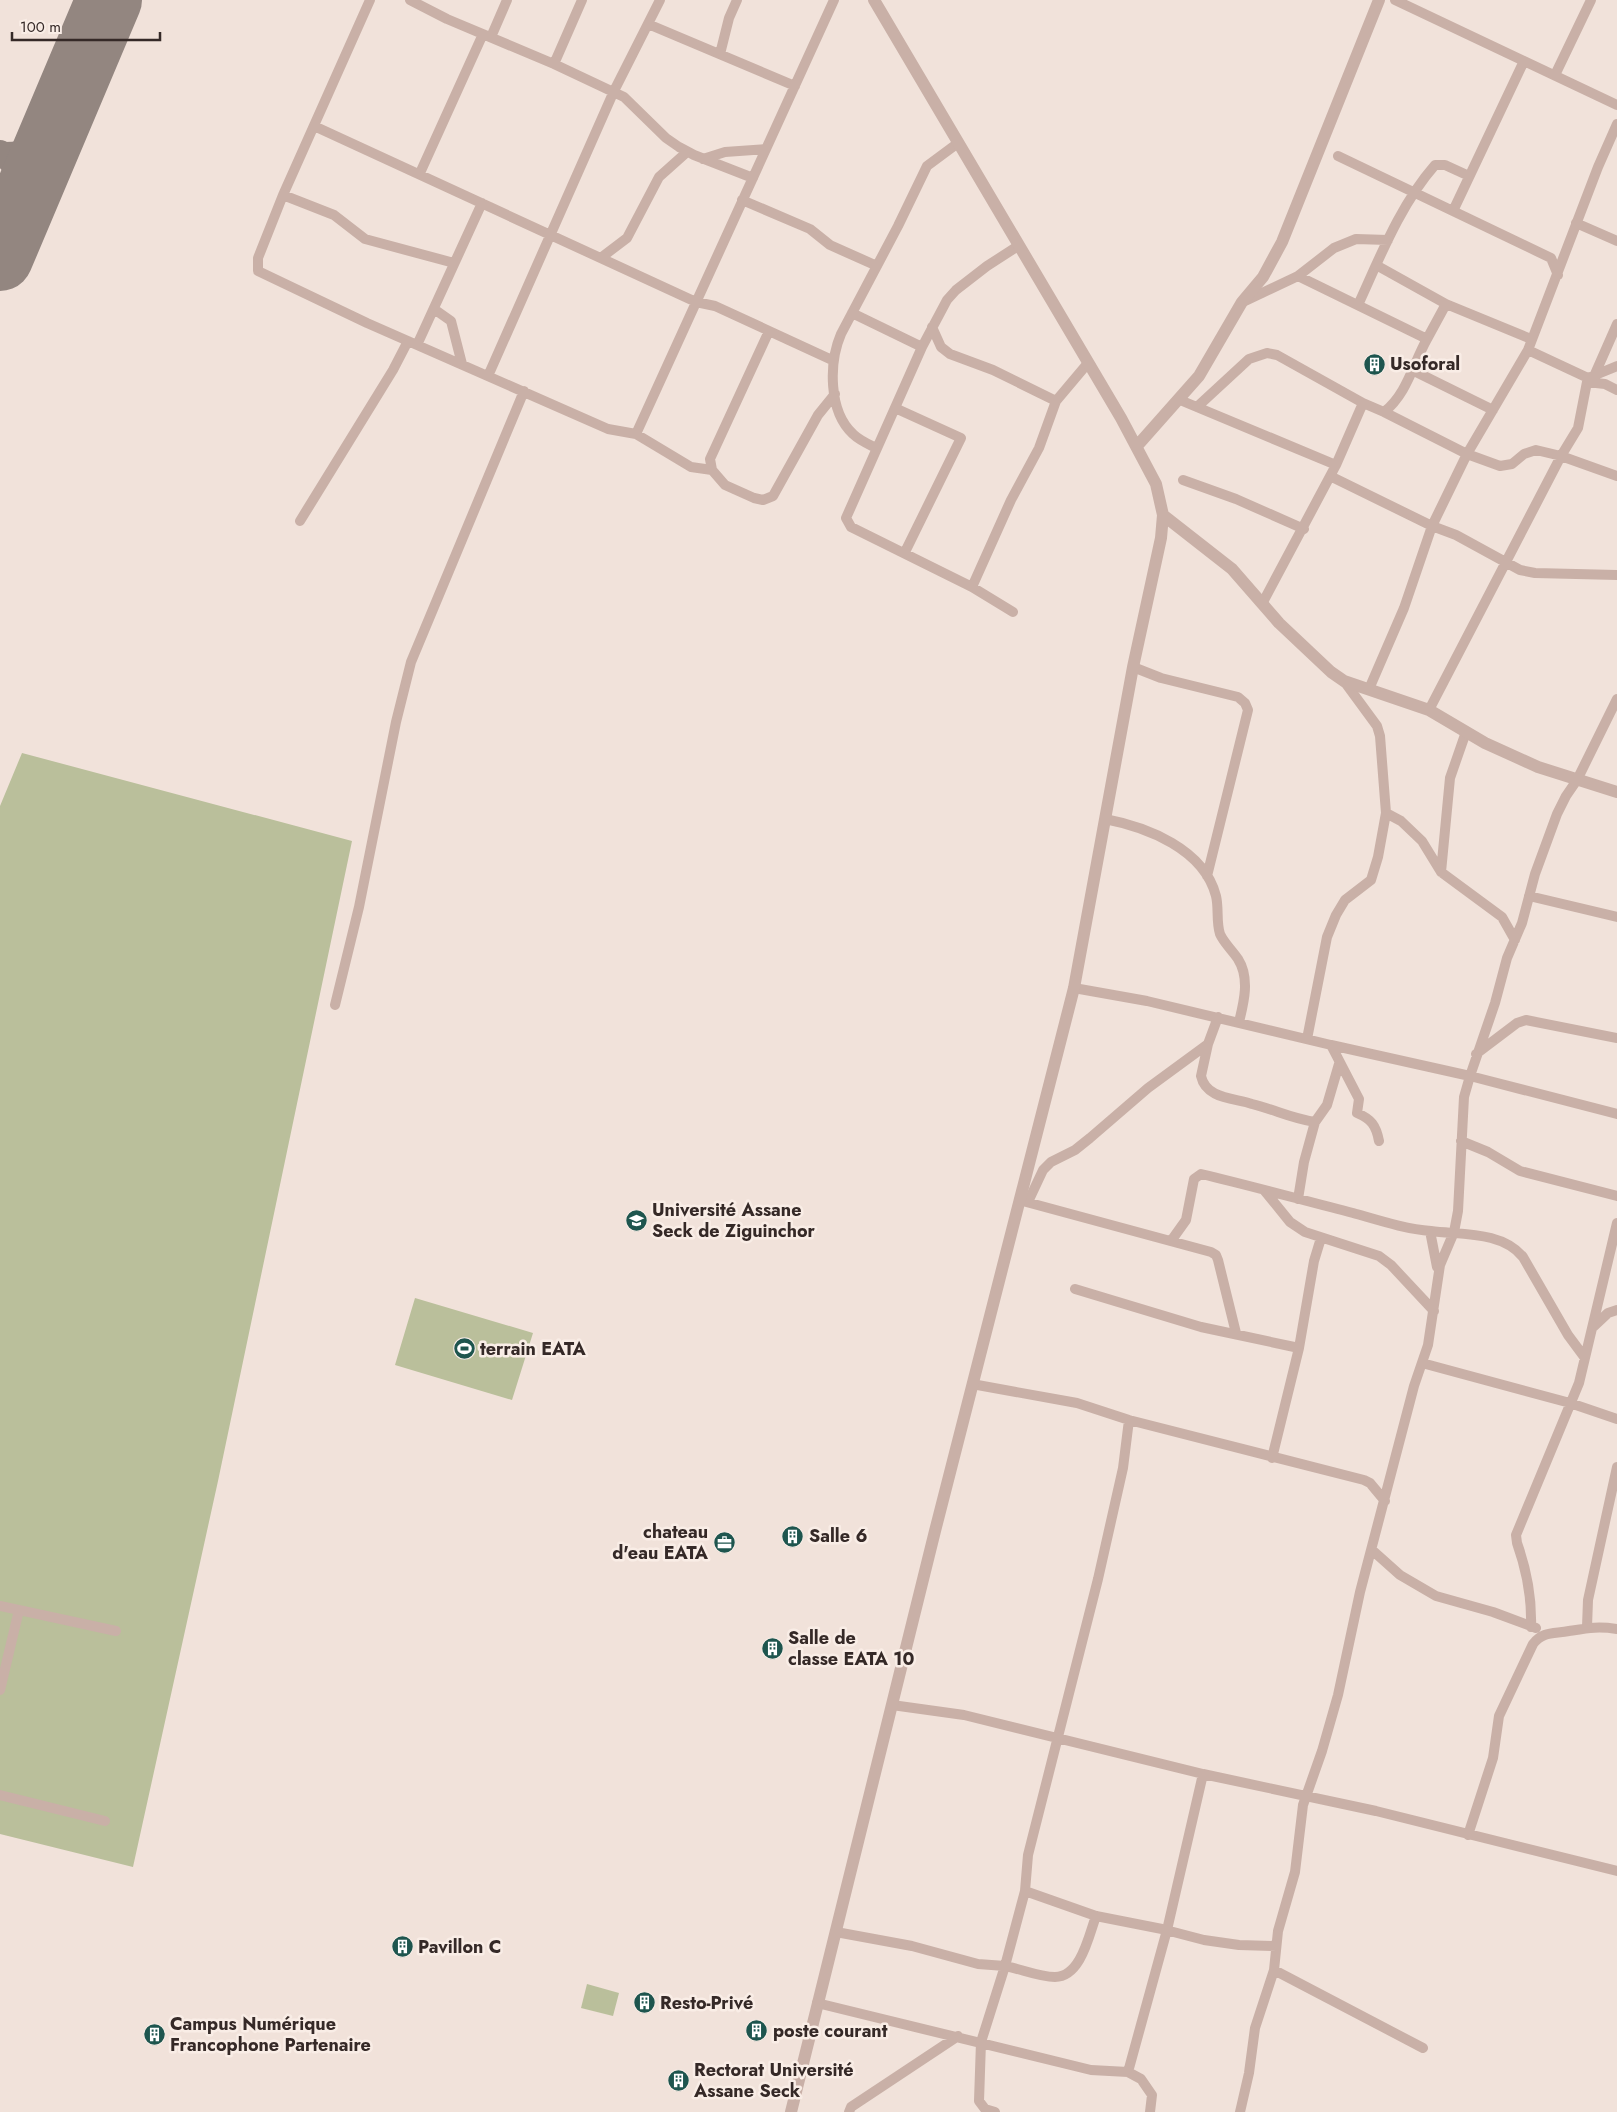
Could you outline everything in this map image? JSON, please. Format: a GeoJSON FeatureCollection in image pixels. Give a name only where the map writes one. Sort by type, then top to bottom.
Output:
{"type":"FeatureCollection","features":[{"type":"Feature","properties":{"kind":"street"},"geometry":{"type":"LineString","coordinates":[[370,0],[283,195],[258,258],[258,271],[412,343],[608,429],[636,434],[692,467],[712,470]]}},
{"type":"Feature","properties":{"kind":"street"},"geometry":{"type":"LineString","coordinates":[[410,0],[614,92],[632,103],[666,138],[687,152],[753,178]]}},
{"type":"Feature","properties":{"kind":"street"},"geometry":{"type":"LineString","coordinates":[[420,173],[487,36],[507,0]]}},
{"type":"Feature","properties":{"kind":"street"},"geometry":{"type":"LineString","coordinates":[[554,64],[582,0]]}},
{"type":"Feature","properties":{"kind":"street"},"geometry":{"type":"LineString","coordinates":[[488,376],[614,92],[660,0]]}},
{"type":"Feature","properties":{"kind":"street"},"geometry":{"type":"LineString","coordinates":[[720,54],[729,18],[737,0]]}},
{"type":"Feature","properties":{"kind":"street"},"geometry":{"type":"LineString","coordinates":[[636,434],[834,0]]}},
{"type":"Feature","properties":{"kind":"street"},"geometry":{"type":"LineString","coordinates":[[791,2112],[972,1384],[1024,1201],[1074,988],[1133,667],[1161,538],[1163,515],[1156,484],[1137,446],[874,0]]}},
{"type":"Feature","properties":{"kind":"street"},"geometry":{"type":"LineString","coordinates":[[1137,446],[1180,400],[1199,376],[1242,302],[1263,277],[1282,242],[1380,0]]}},
{"type":"Feature","properties":{"kind":"street"},"geometry":{"type":"LineString","coordinates":[[1395,0],[1617,105]]}},
{"type":"Feature","properties":{"kind":"street"},"geometry":{"type":"LineString","coordinates":[[1555,75],[1591,0]]}},
{"type":"Feature","properties":{"kind":"street"},"geometry":{"type":"LineString","coordinates":[[648,24],[795,86]]}},
{"type":"Feature","properties":{"kind":"street"},"geometry":{"type":"LineString","coordinates":[[1453,211],[1524,61]]}},
{"type":"Feature","properties":{"kind":"street"},"geometry":{"type":"LineString","coordinates":[[1369,689],[1404,608],[1432,526],[1467,454],[1528,350],[1598,167],[1617,124]]}},
{"type":"Feature","properties":{"kind":"street"},"geometry":{"type":"LineString","coordinates":[[314,126],[420,173],[696,302],[715,306],[832,360]]}},
{"type":"Feature","properties":{"kind":"street"},"geometry":{"type":"LineString","coordinates":[[876,448],[851,432],[840,413],[834,394],[832,360],[841,334],[927,166],[958,143]]}},
{"type":"Feature","properties":{"kind":"street"},"geometry":{"type":"LineString","coordinates":[[704,159],[726,152],[766,149]]}},
{"type":"Feature","properties":{"kind":"street"},"geometry":{"type":"LineString","coordinates":[[602,257],[627,238],[660,176],[687,152]]}},
{"type":"Feature","properties":{"kind":"street"},"geometry":{"type":"LineString","coordinates":[[1338,156],[1551,258],[1558,275]]}},
{"type":"Feature","properties":{"kind":"street"},"geometry":{"type":"LineString","coordinates":[[1358,306],[1388,240],[1414,193],[1435,165],[1445,165],[1469,176]]}},
{"type":"Feature","properties":{"kind":"street"},"geometry":{"type":"LineString","coordinates":[[283,195],[334,215],[366,239],[454,263]]}},
{"type":"Feature","properties":{"kind":"street"},"geometry":{"type":"LineString","coordinates":[[742,200],[800,224],[830,245],[877,266]]}},
{"type":"Feature","properties":{"kind":"street"},"geometry":{"type":"LineString","coordinates":[[300,521],[393,370],[434,310],[482,203]]}},
{"type":"Feature","properties":{"kind":"street"},"geometry":{"type":"LineString","coordinates":[[1576,223],[1617,241]]}},
{"type":"Feature","properties":{"kind":"street"},"geometry":{"type":"LineString","coordinates":[[1242,302],[1298,276],[1334,248],[1356,239],[1388,240]]}},
{"type":"Feature","properties":{"kind":"street"},"geometry":{"type":"LineString","coordinates":[[1012,612],[972,587],[851,527],[846,518],[932,327],[956,290],[1018,246]]}},
{"type":"Feature","properties":{"kind":"street"},"geometry":{"type":"LineString","coordinates":[[1376,265],[1446,304],[1531,339]]}},
{"type":"Feature","properties":{"kind":"street"},"geometry":{"type":"LineString","coordinates":[[1298,276],[1427,339]]}},
{"type":"Feature","properties":{"kind":"street"},"geometry":{"type":"LineString","coordinates":[[1384,412],[1402,394],[1427,339],[1446,304]]}},
{"type":"Feature","properties":{"kind":"street"},"geometry":{"type":"LineString","coordinates":[[434,310],[451,321],[462,364]]}},
{"type":"Feature","properties":{"kind":"street"},"geometry":{"type":"LineString","coordinates":[[852,313],[922,347]]}},
{"type":"Feature","properties":{"kind":"street"},"geometry":{"type":"LineString","coordinates":[[1594,374],[1617,324]]}},
{"type":"Feature","properties":{"kind":"street"},"geometry":{"type":"LineString","coordinates":[[932,327],[941,347],[950,354],[994,370],[1056,401]]}},
{"type":"Feature","properties":{"kind":"street"},"geometry":{"type":"LineString","coordinates":[[769,331],[710,459],[712,470],[725,485],[762,500],[773,496],[818,415],[834,394]]}},
{"type":"Feature","properties":{"kind":"street"},"geometry":{"type":"LineString","coordinates":[[1528,350],[1588,378],[1617,366]]}},
{"type":"Feature","properties":{"kind":"street"},"geometry":{"type":"LineString","coordinates":[[1197,407],[1249,359],[1267,353],[1277,355],[1363,403],[1467,454],[1505,467],[1524,454],[1536,450],[1561,456],[1617,476]]}},
{"type":"Feature","properties":{"kind":"street"},"geometry":{"type":"LineString","coordinates":[[972,587],[1011,500],[1039,448],[1056,401],[1088,363]]}},
{"type":"Feature","properties":{"kind":"street"},"geometry":{"type":"LineString","coordinates":[[1412,370],[1493,410]]}},
{"type":"Feature","properties":{"kind":"street"},"geometry":{"type":"LineString","coordinates":[[1429,710],[1561,456],[1578,428],[1587,382],[1605,384],[1617,390]]}},
{"type":"Feature","properties":{"kind":"street"},"geometry":{"type":"LineString","coordinates":[[335,1005],[359,907],[396,722],[411,662],[524,391]]}},
{"type":"Feature","properties":{"kind":"street"},"geometry":{"type":"LineString","coordinates":[[1180,400],[1336,465]]}},
{"type":"Feature","properties":{"kind":"street"},"geometry":{"type":"LineString","coordinates":[[1262,604],[1332,477],[1363,403]]}},
{"type":"Feature","properties":{"kind":"street"},"geometry":{"type":"LineString","coordinates":[[895,408],[961,438],[904,552]]}},
{"type":"Feature","properties":{"kind":"street"},"geometry":{"type":"LineString","coordinates":[[1332,477],[1432,526],[1468,541],[1506,565],[1535,573],[1617,575]]}},
{"type":"Feature","properties":{"kind":"street"},"geometry":{"type":"LineString","coordinates":[[1183,480],[1236,499],[1304,529]]}},
{"type":"Feature","properties":{"kind":"street"},"geometry":{"type":"LineString","coordinates":[[1163,515],[1232,569],[1262,604],[1308,652],[1344,680],[1377,726],[1380,736],[1386,813],[1378,857],[1371,880],[1345,900],[1327,937],[1306,1039]]}},
{"type":"Feature","properties":{"kind":"street"},"geometry":{"type":"LineString","coordinates":[[1133,667],[1162,678],[1238,697],[1245,703],[1248,710],[1207,876]]}},
{"type":"Feature","properties":{"kind":"street"},"geometry":{"type":"LineString","coordinates":[[1344,680],[1429,710],[1485,743],[1538,767],[1617,792]]}},
{"type":"Feature","properties":{"kind":"street"},"geometry":{"type":"LineString","coordinates":[[1438,1272],[1454,1232],[1458,1211],[1464,1097],[1476,1054],[1495,1003],[1507,958],[1516,940],[1557,814],[1577,780],[1617,699]]}},
{"type":"Feature","properties":{"kind":"street"},"geometry":{"type":"LineString","coordinates":[[1441,872],[1450,778],[1466,732]]}},
{"type":"Feature","properties":{"kind":"street"},"geometry":{"type":"LineString","coordinates":[[1386,813],[1401,821],[1422,841],[1441,872],[1502,917],[1516,940]]}},
{"type":"Feature","properties":{"kind":"street"},"geometry":{"type":"LineString","coordinates":[[1105,819],[1158,835],[1192,859],[1207,876],[1216,897],[1220,934],[1239,960],[1245,979],[1245,1000],[1239,1022]]}},
{"type":"Feature","properties":{"kind":"street"},"geometry":{"type":"LineString","coordinates":[[1529,896],[1617,917]]}},
{"type":"Feature","properties":{"kind":"street"},"geometry":{"type":"LineString","coordinates":[[1074,988],[1218,1017],[1331,1045],[1470,1076],[1617,1114]]}},
{"type":"Feature","properties":{"kind":"street"},"geometry":{"type":"LineString","coordinates":[[1218,1017],[1208,1044],[1201,1076],[1211,1091],[1221,1096],[1250,1103],[1289,1117],[1315,1122]]}},
{"type":"Feature","properties":{"kind":"street"},"geometry":{"type":"LineString","coordinates":[[1476,1054],[1517,1023],[1526,1020],[1617,1038]]}},
{"type":"Feature","properties":{"kind":"street"},"geometry":{"type":"LineString","coordinates":[[1024,1201],[1043,1170],[1051,1162],[1075,1150],[1148,1088],[1208,1044]]}},
{"type":"Feature","properties":{"kind":"street"},"geometry":{"type":"LineString","coordinates":[[1331,1045],[1359,1099],[1357,1113],[1370,1119],[1377,1130],[1379,1141]]}},
{"type":"Feature","properties":{"kind":"street"},"geometry":{"type":"LineString","coordinates":[[1298,1199],[1304,1162],[1315,1122],[1327,1105],[1340,1064]]}},
{"type":"Feature","properties":{"kind":"street"},"geometry":{"type":"LineString","coordinates":[[1461,1141],[1488,1152],[1520,1171],[1617,1196]]}},
{"type":"Feature","properties":{"kind":"street"},"geometry":{"type":"LineString","coordinates":[[1171,1241],[1186,1220],[1194,1179],[1201,1174],[1430,1231],[1454,1232],[1507,1243],[1516,1248],[1534,1275],[1568,1335],[1585,1358]]}},
{"type":"Feature","properties":{"kind":"street"},"geometry":{"type":"LineString","coordinates":[[1264,1190],[1290,1222],[1306,1232],[1378,1256],[1391,1265],[1434,1311]]}},
{"type":"Feature","properties":{"kind":"street"},"geometry":{"type":"LineString","coordinates":[[1024,1201],[1216,1255],[1236,1333]]}},
{"type":"Feature","properties":{"kind":"street"},"geometry":{"type":"LineString","coordinates":[[1531,1627],[1532,1604],[1530,1587],[1516,1543],[1516,1535],[1579,1383],[1617,1223]]}},
{"type":"Feature","properties":{"kind":"street"},"geometry":{"type":"LineString","coordinates":[[1240,2112],[1249,2073],[1255,2028],[1274,1970],[1278,1931],[1295,1872],[1300,1814],[1327,1735],[1360,1592],[1428,1345],[1438,1272],[1430,1231]]}},
{"type":"Feature","properties":{"kind":"street"},"geometry":{"type":"LineString","coordinates":[[1272,1458],[1299,1348],[1314,1261],[1320,1238]]}},
{"type":"Feature","properties":{"kind":"street"},"geometry":{"type":"LineString","coordinates":[[1075,1289],[1201,1326],[1299,1348]]}},
{"type":"Feature","properties":{"kind":"street"},"geometry":{"type":"LineString","coordinates":[[1592,1328],[1608,1313],[1617,1310]]}},
{"type":"Feature","properties":{"kind":"street"},"geometry":{"type":"LineString","coordinates":[[1422,1363],[1570,1403],[1617,1419]]}},
{"type":"Feature","properties":{"kind":"street"},"geometry":{"type":"LineString","coordinates":[[972,1384],[1077,1403],[1129,1420],[1364,1480],[1370,1483],[1385,1501]]}},
{"type":"Feature","properties":{"kind":"street"},"geometry":{"type":"LineString","coordinates":[[995,2112],[985,2109],[979,2101],[981,2042],[1026,1891],[1028,1855],[1098,1579],[1123,1468],[1129,1420]]}},
{"type":"Feature","properties":{"kind":"street"},"geometry":{"type":"LineString","coordinates":[[1587,1627],[1588,1600],[1617,1467]]}},
{"type":"Feature","properties":{"kind":"street"},"geometry":{"type":"LineString","coordinates":[[1372,1550],[1400,1575],[1436,1596],[1493,1612],[1548,1633]]}},
{"type":"Feature","properties":{"kind":"street"},"geometry":{"type":"LineString","coordinates":[[0,1606],[116,1631]]}},
{"type":"Feature","properties":{"kind":"street"},"geometry":{"type":"LineString","coordinates":[[0,1690],[19,1610]]}},
{"type":"Feature","properties":{"kind":"street"},"geometry":{"type":"LineString","coordinates":[[1468,1835],[1493,1758],[1499,1716],[1503,1704],[1533,1644],[1538,1638],[1548,1633],[1587,1627],[1617,1629]]}},
{"type":"Feature","properties":{"kind":"street"},"geometry":{"type":"LineString","coordinates":[[892,1705],[964,1716],[1617,1871]]}},
{"type":"Feature","properties":{"kind":"street"},"geometry":{"type":"LineString","coordinates":[[1128,2072],[1167,1930],[1203,1774]]}},
{"type":"Feature","properties":{"kind":"street"},"geometry":{"type":"LineString","coordinates":[[0,1795],[105,1821]]}},
{"type":"Feature","properties":{"kind":"street"},"geometry":{"type":"LineString","coordinates":[[1026,1891],[1096,1916],[1167,1930],[1204,1940],[1239,1945],[1276,1946]]}},
{"type":"Feature","properties":{"kind":"street"},"geometry":{"type":"LineString","coordinates":[[836,1932],[912,1946],[978,1964],[1005,1966],[1055,1977],[1064,1974],[1078,1963],[1096,1916]]}},
{"type":"Feature","properties":{"kind":"street"},"geometry":{"type":"LineString","coordinates":[[1274,1970],[1423,2048]]}},
{"type":"Feature","properties":{"kind":"street"},"geometry":{"type":"LineString","coordinates":[[817,2003],[1091,2070],[1128,2072],[1141,2079],[1152,2095],[1150,2112]]}},
{"type":"Feature","properties":{"kind":"street"},"geometry":{"type":"LineString","coordinates":[[848,2112],[850,2108],[958,2036]]}},
{"type":"Feature","properties":{"kind":"green space"},"geometry":{"type":"Polygon","coordinates":[[[22,753],[352,841],[218,1481],[133,1867],[0,1834],[0,806],[22,753]]]}},
{"type":"Feature","properties":{"kind":"green space","name":"terrain EATA"},"geometry":{"type":"Polygon","coordinates":[[[415,1298],[533,1333],[512,1400],[395,1365],[415,1298]]]}},
{"type":"Feature","properties":{"kind":"green space"},"geometry":{"type":"Polygon","coordinates":[[[587,1984],[619,1993],[613,2016],[581,2008],[587,1984]]]}},
{"type":"Feature","properties":{"kind":"taxiway"},"geometry":{"type":"LineString","coordinates":[[5,155],[32,151],[52,134]]}},
{"type":"Feature","properties":{"kind":"taxiway"},"geometry":{"type":"LineString","coordinates":[[0,153],[16,166],[23,184],[25,198]]}},
{"type":"Feature","properties":{"kind":"runway"},"geometry":{"type":"LineString","coordinates":[[0,258],[109,0]]}},
{"type":"Feature","properties":{"kind":"place","name":"Usoforal"},"geometry":{"type":"Point","coordinates":[1374,364]}},
{"type":"Feature","properties":{"kind":"place","name":"Université Assane Seck de Ziguinchor"},"geometry":{"type":"Point","coordinates":[636,1220]}},
{"type":"Feature","properties":{"kind":"place","name":"terrain EATA"},"geometry":{"type":"Point","coordinates":[464,1349]}},
{"type":"Feature","properties":{"kind":"place","name":"Salle 6"},"geometry":{"type":"Point","coordinates":[793,1536]}},
{"type":"Feature","properties":{"kind":"place","name":"chateau d'eau EATA"},"geometry":{"type":"Point","coordinates":[724,1542]}},
{"type":"Feature","properties":{"kind":"place","name":"Salle de classe EATA 10"},"geometry":{"type":"Point","coordinates":[772,1648]}},
{"type":"Feature","properties":{"kind":"place","name":"Pavillon C"},"geometry":{"type":"Point","coordinates":[402,1947]}},
{"type":"Feature","properties":{"kind":"place","name":"Resto-Privé"},"geometry":{"type":"Point","coordinates":[644,2003]}},
{"type":"Feature","properties":{"kind":"place","name":"poste courant"},"geometry":{"type":"Point","coordinates":[757,2031]}},
{"type":"Feature","properties":{"kind":"place","name":"Campus Numérique Francophone Partenaire"},"geometry":{"type":"Point","coordinates":[154,2034]}},
{"type":"Feature","properties":{"kind":"place","name":"Rectorat Université Assane Seck"},"geometry":{"type":"Point","coordinates":[678,2080]}}]}
